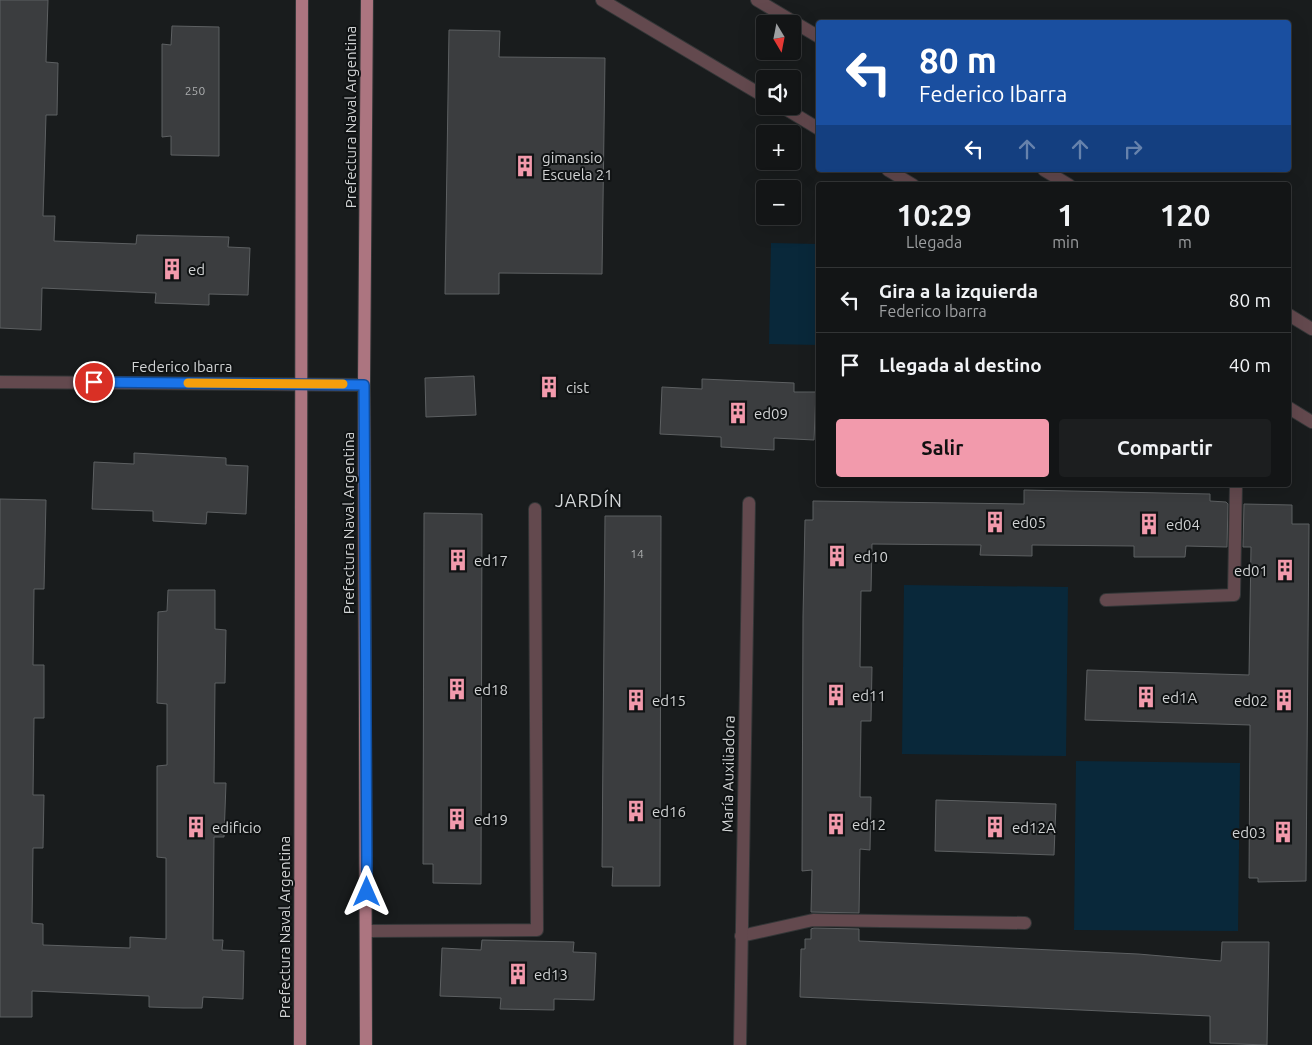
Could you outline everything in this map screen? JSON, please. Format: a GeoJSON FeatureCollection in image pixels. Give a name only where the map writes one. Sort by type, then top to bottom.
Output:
{"type":"FeatureCollection","features":[{"type":"Feature","properties":{"kind":"main road","name":"Prefectura Naval Argentina"},"geometry":{"type":"LineString","coordinates":[[300,1045],[302,0]]}},
{"type":"Feature","properties":{"kind":"main road","name":"Prefectura Naval Argentina"},"geometry":{"type":"LineString","coordinates":[[366,1045],[364,385],[367,0]]}},
{"type":"Feature","properties":{"kind":"street"},"geometry":{"type":"LineString","coordinates":[[602,0],[756,92]]}},
{"type":"Feature","properties":{"kind":"street"},"geometry":{"type":"LineString","coordinates":[[757,0],[816,34]]}},
{"type":"Feature","properties":{"kind":"street"},"geometry":{"type":"LineString","coordinates":[[795,115],[816,127]]}},
{"type":"Feature","properties":{"kind":"street"},"geometry":{"type":"LineString","coordinates":[[891,172],[908,182]]}},
{"type":"Feature","properties":{"kind":"street"},"geometry":{"type":"LineString","coordinates":[[1047,172],[1064,182]]}},
{"type":"Feature","properties":{"kind":"street"},"geometry":{"type":"LineString","coordinates":[[1291,316],[1312,329]]}},
{"type":"Feature","properties":{"kind":"street","name":"Federico Ibarra"},"geometry":{"type":"LineString","coordinates":[[0,382],[364,385]]}},
{"type":"Feature","properties":{"kind":"street"},"geometry":{"type":"LineString","coordinates":[[1291,409],[1312,422]]}},
{"type":"Feature","properties":{"kind":"street"},"geometry":{"type":"LineString","coordinates":[[1106,600],[1234,595],[1236,487]]}},
{"type":"Feature","properties":{"kind":"street","name":"María Auxiliadora"},"geometry":{"type":"LineString","coordinates":[[740,1045],[749,503]]}},
{"type":"Feature","properties":{"kind":"street"},"geometry":{"type":"LineString","coordinates":[[367,931],[537,930],[535,509]]}},
{"type":"Feature","properties":{"kind":"street"},"geometry":{"type":"LineString","coordinates":[[741,936],[813,920],[1025,923]]}},
{"type":"Feature","properties":{"kind":"shaded area"},"geometry":{"type":"Polygon","coordinates":[[[771,243],[816,244],[816,345],[769,344],[771,243]]]}},
{"type":"Feature","properties":{"kind":"shaded area"},"geometry":{"type":"Polygon","coordinates":[[[904,585],[1068,587],[1066,756],[902,754],[904,585]]]}},
{"type":"Feature","properties":{"kind":"shaded area"},"geometry":{"type":"Polygon","coordinates":[[[1076,761],[1240,763],[1238,931],[1074,930],[1076,761]]]}},
{"type":"Feature","properties":{"kind":"building"},"geometry":{"type":"Polygon","coordinates":[[[0,0],[48,0],[46,62],[58,63],[57,115],[46,115],[43,216],[55,216],[54,241],[136,244],[137,235],[229,237],[228,247],[250,248],[248,295],[209,294],[209,305],[155,303],[156,293],[42,288],[41,330],[0,328],[0,0]]]}},
{"type":"Feature","properties":{"kind":"building"},"geometry":{"type":"Polygon","coordinates":[[[172,26],[219,27],[219,156],[171,155],[171,136],[162,137],[162,44],[171,45],[172,26]]]}},
{"type":"Feature","properties":{"kind":"building","name":"gimansio Escuela 21"},"geometry":{"type":"Polygon","coordinates":[[[449,30],[500,31],[499,57],[605,58],[602,274],[499,273],[499,294],[445,294],[449,30]]]}},
{"type":"Feature","properties":{"kind":"building"},"geometry":{"type":"Polygon","coordinates":[[[474,376],[476,415],[426,417],[425,378],[474,376]]]}},
{"type":"Feature","properties":{"kind":"building","name":"ed09"},"geometry":{"type":"Polygon","coordinates":[[[702,379],[794,383],[794,392],[816,392],[814,440],[774,438],[774,450],[721,447],[721,437],[660,434],[662,387],[702,389],[702,379]]]}},
{"type":"Feature","properties":{"kind":"building"},"geometry":{"type":"Polygon","coordinates":[[[134,453],[226,458],[226,465],[248,466],[246,514],[207,512],[206,524],[153,521],[153,511],[92,509],[94,462],[134,464],[134,453]]]}},
{"type":"Feature","properties":{"kind":"building"},"geometry":{"type":"Polygon","coordinates":[[[1024,490],[1210,494],[1210,501],[1226,502],[1228,504],[1227,547],[1186,546],[1185,557],[1134,557],[1134,546],[1032,545],[1032,556],[980,555],[981,545],[872,544],[871,591],[861,591],[860,667],[872,667],[871,721],[861,721],[860,797],[871,797],[870,850],[860,849],[859,913],[811,912],[812,870],[802,871],[803,617],[805,520],[813,520],[813,501],[1024,504],[1024,490]]]}},
{"type":"Feature","properties":{"kind":"building"},"geometry":{"type":"Polygon","coordinates":[[[0,499],[46,500],[44,589],[34,589],[33,665],[44,665],[44,718],[34,718],[33,795],[44,795],[43,848],[33,848],[32,923],[43,924],[43,945],[130,948],[130,937],[166,939],[166,858],[157,857],[157,766],[167,765],[167,704],[157,703],[158,612],[167,611],[168,590],[215,590],[215,629],[226,630],[225,683],[215,683],[214,783],[226,783],[224,837],[214,837],[213,940],[223,940],[222,950],[244,951],[243,999],[203,997],[202,1008],[149,1007],[149,996],[32,991],[32,1017],[0,1017],[0,499]]]}},
{"type":"Feature","properties":{"kind":"building"},"geometry":{"type":"Polygon","coordinates":[[[1244,504],[1292,505],[1292,524],[1309,524],[1306,881],[1258,882],[1258,878],[1249,878],[1250,725],[1085,720],[1087,670],[1249,675],[1251,547],[1243,547],[1244,504]]]}},
{"type":"Feature","properties":{"kind":"building"},"geometry":{"type":"Polygon","coordinates":[[[424,513],[482,514],[481,884],[433,883],[433,864],[423,864],[424,513]]]}},
{"type":"Feature","properties":{"kind":"building"},"geometry":{"type":"Polygon","coordinates":[[[605,516],[661,516],[660,886],[612,886],[613,867],[602,867],[605,516]]]}},
{"type":"Feature","properties":{"kind":"building","name":"ed12A"},"geometry":{"type":"Polygon","coordinates":[[[936,800],[1056,804],[1054,855],[935,851],[936,800]]]}},
{"type":"Feature","properties":{"kind":"building"},"geometry":{"type":"Polygon","coordinates":[[[811,929],[859,929],[859,941],[1138,954],[1221,961],[1222,942],[1269,942],[1267,1045],[1210,1043],[1210,1016],[800,997],[801,949],[805,949],[805,939],[811,939],[811,929]]]}},
{"type":"Feature","properties":{"kind":"building","name":"ed13"},"geometry":{"type":"Polygon","coordinates":[[[482,940],[574,942],[573,952],[596,953],[594,1000],[554,999],[554,1010],[500,1009],[501,998],[440,996],[442,948],[481,950],[482,940]]]}},
{"type":"Feature","properties":{"kind":"slow traffic"},"geometry":{"type":"LineString","coordinates":[[188,383],[343,384]]}},
{"type":"Feature","properties":{"kind":"place","name":"gimansio Escuela 21"},"geometry":{"type":"Point","coordinates":[525,166]}},
{"type":"Feature","properties":{"kind":"place","name":"ed"},"geometry":{"type":"Point","coordinates":[172,269]}},
{"type":"Feature","properties":{"kind":"place","name":"cist"},"geometry":{"type":"Point","coordinates":[549,387]}},
{"type":"Feature","properties":{"kind":"place","name":"ed09"},"geometry":{"type":"Point","coordinates":[738,413]}},
{"type":"Feature","properties":{"kind":"place","name":"ed05"},"geometry":{"type":"Point","coordinates":[995,522]}},
{"type":"Feature","properties":{"kind":"place","name":"ed04"},"geometry":{"type":"Point","coordinates":[1149,524]}},
{"type":"Feature","properties":{"kind":"place","name":"ed10"},"geometry":{"type":"Point","coordinates":[837,556]}},
{"type":"Feature","properties":{"kind":"place","name":"ed17"},"geometry":{"type":"Point","coordinates":[458,560]}},
{"type":"Feature","properties":{"kind":"place","name":"ed01"},"geometry":{"type":"Point","coordinates":[1285,570]}},
{"type":"Feature","properties":{"kind":"place","name":"ed18"},"geometry":{"type":"Point","coordinates":[457,689]}},
{"type":"Feature","properties":{"kind":"place","name":"ed11"},"geometry":{"type":"Point","coordinates":[836,695]}},
{"type":"Feature","properties":{"kind":"place","name":"ed1A"},"geometry":{"type":"Point","coordinates":[1146,697]}},
{"type":"Feature","properties":{"kind":"place","name":"ed15"},"geometry":{"type":"Point","coordinates":[636,700]}},
{"type":"Feature","properties":{"kind":"place","name":"ed02"},"geometry":{"type":"Point","coordinates":[1284,700]}},
{"type":"Feature","properties":{"kind":"place","name":"ed16"},"geometry":{"type":"Point","coordinates":[636,811]}},
{"type":"Feature","properties":{"kind":"place","name":"ed19"},"geometry":{"type":"Point","coordinates":[457,819]}},
{"type":"Feature","properties":{"kind":"place","name":"ed12"},"geometry":{"type":"Point","coordinates":[836,824]}},
{"type":"Feature","properties":{"kind":"place","name":"edificio"},"geometry":{"type":"Point","coordinates":[196,827]}},
{"type":"Feature","properties":{"kind":"place","name":"ed12A"},"geometry":{"type":"Point","coordinates":[995,827]}},
{"type":"Feature","properties":{"kind":"place","name":"ed03"},"geometry":{"type":"Point","coordinates":[1283,832]}},
{"type":"Feature","properties":{"kind":"place","name":"ed13"},"geometry":{"type":"Point","coordinates":[518,974]}},
{"type":"Feature","properties":{"kind":"district","name":"JARDÍN"},"geometry":{"type":"Point","coordinates":[589,500]}},
{"type":"Feature","properties":{"kind":"route"},"geometry":{"type":"LineString","coordinates":[[94,382],[364,385],[367,892]]}}]}
